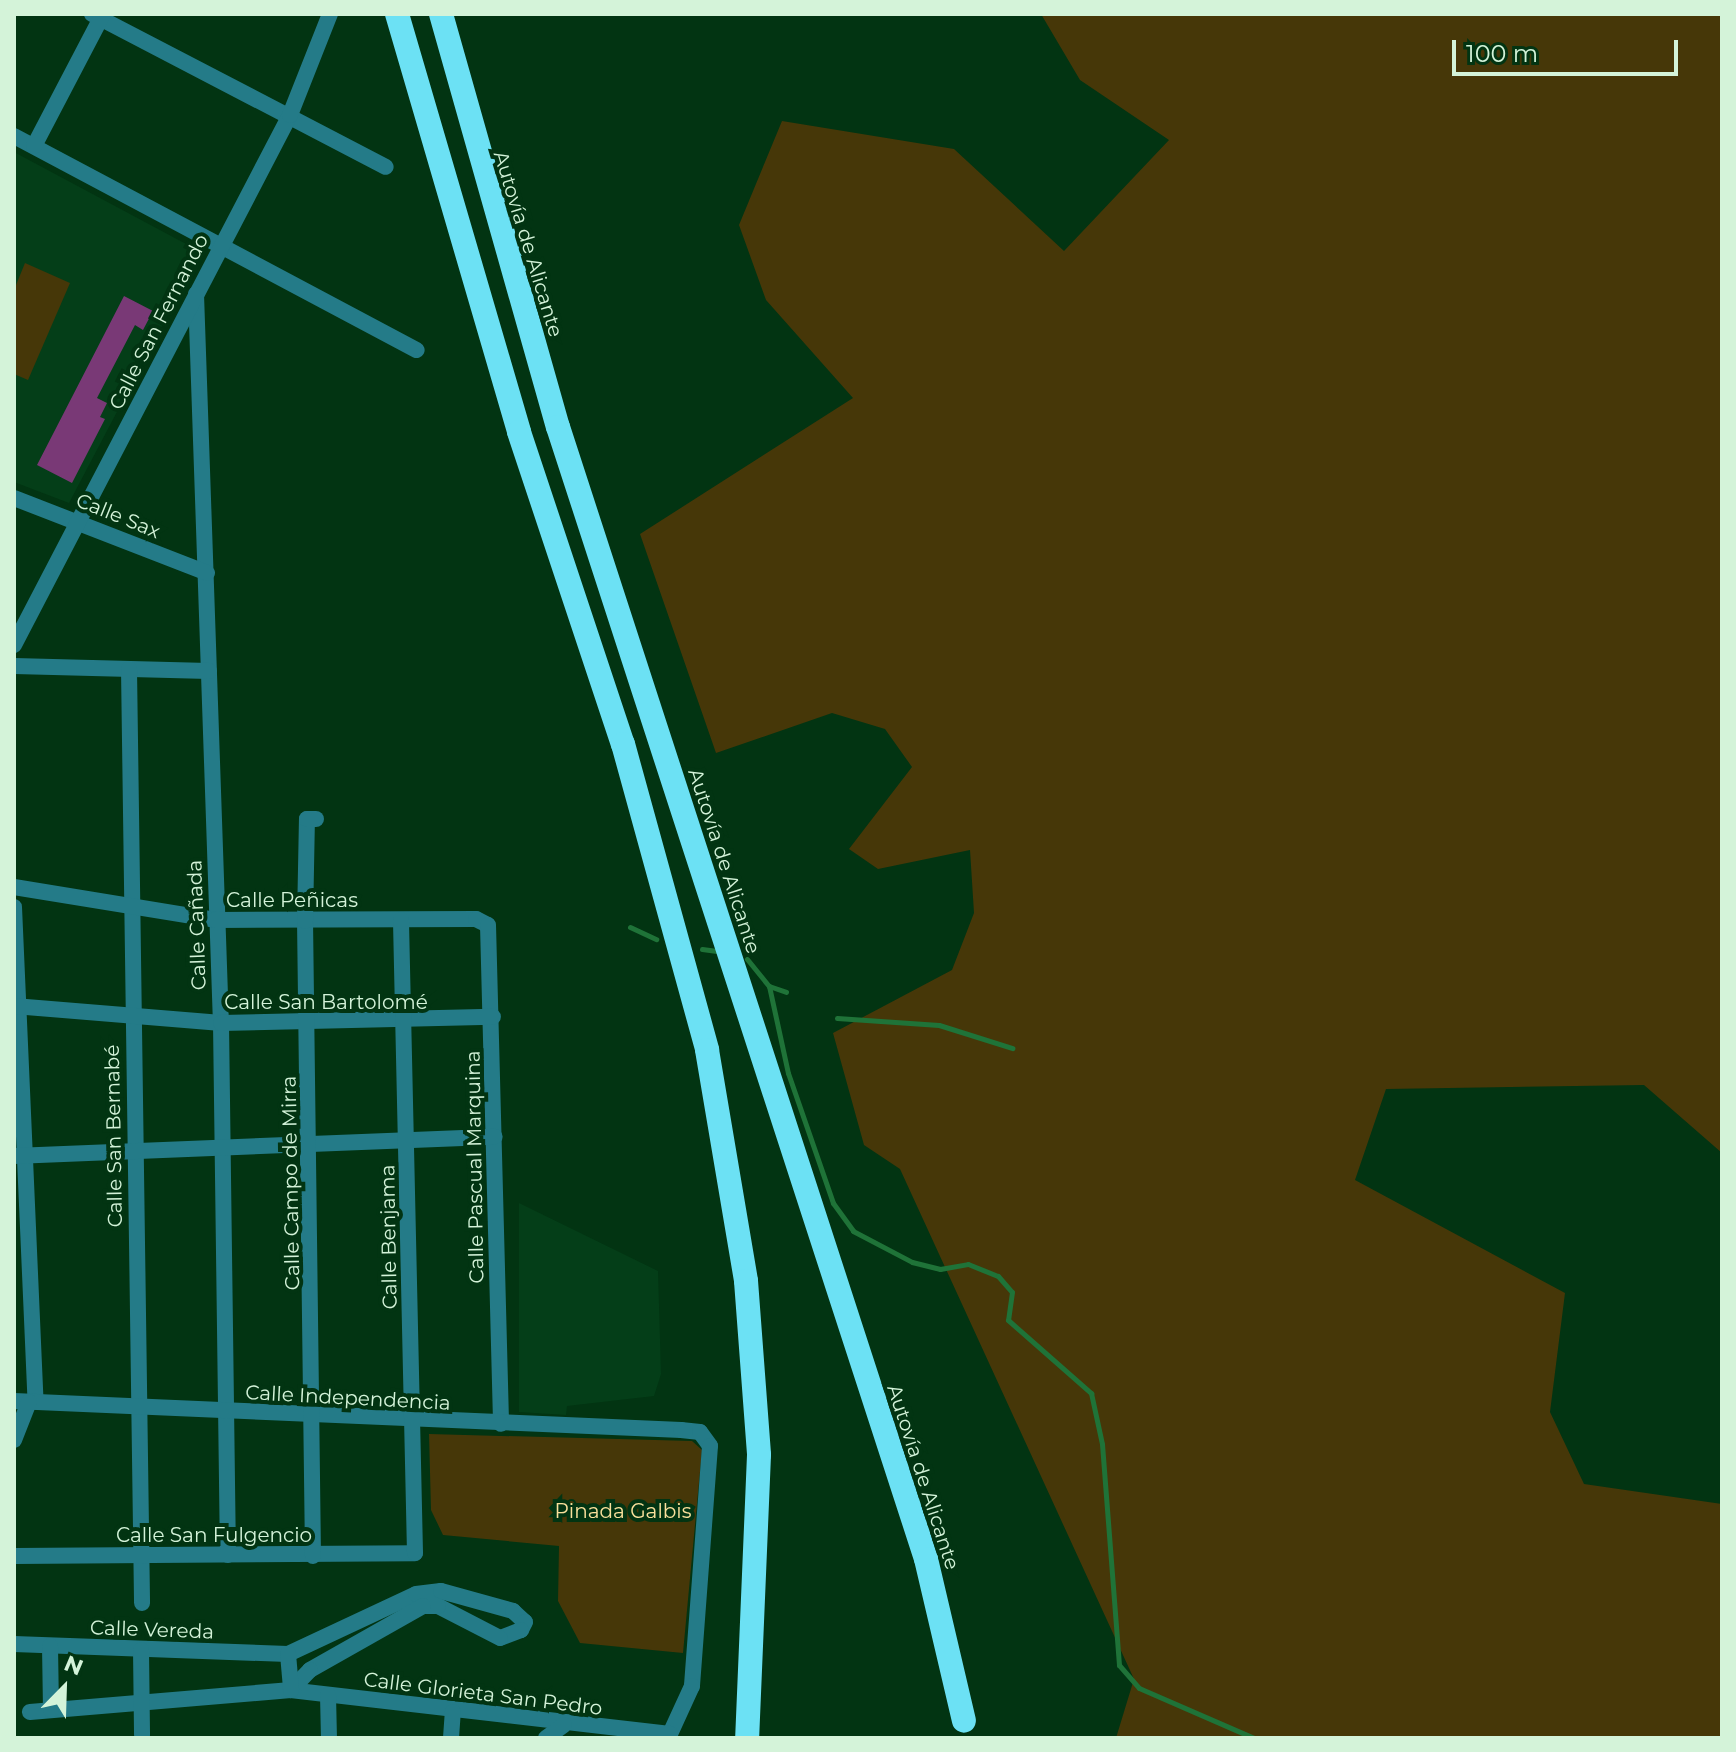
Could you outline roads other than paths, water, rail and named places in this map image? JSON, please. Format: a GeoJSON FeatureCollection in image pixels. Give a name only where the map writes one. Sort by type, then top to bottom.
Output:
{"type":"FeatureCollection","features":[{"type":"Feature","properties":{"kind":"highway"},"geometry":{"type":"LineString","coordinates":[[397,14],[519,432],[623,744],[707,1050],[746,1281],[756,1400],[759,1558],[747,1738]]}},
{"type":"Feature","properties":{"kind":"highway","name":"Autovía de Alicante"},"geometry":{"type":"LineString","coordinates":[[441,14],[558,427],[926,1559],[964,1721]]}},
{"type":"Feature","properties":{"kind":"street","name":"Calle San Fernando"},"geometry":{"type":"LineString","coordinates":[[14,645],[290,115],[330,14]]}},
{"type":"Feature","properties":{"kind":"street"},"geometry":{"type":"LineString","coordinates":[[34,146],[98,15],[386,167]]}},
{"type":"Feature","properties":{"kind":"street"},"geometry":{"type":"LineString","coordinates":[[14,136],[417,350]]}},
{"type":"Feature","properties":{"kind":"street","name":"Calle Cañada"},"geometry":{"type":"LineString","coordinates":[[196,294],[207,573],[215,920],[221,1023],[222,1412],[228,1555]]}},
{"type":"Feature","properties":{"kind":"street","name":"Calle Sax"},"geometry":{"type":"LineString","coordinates":[[14,498],[207,573]]}},
{"type":"Feature","properties":{"kind":"street"},"geometry":{"type":"LineString","coordinates":[[14,666],[209,671]]}},
{"type":"Feature","properties":{"kind":"street","name":"Calle San Bernabé"},"geometry":{"type":"LineString","coordinates":[[129,669],[131,1019],[142,1603]]}},
{"type":"Feature","properties":{"kind":"street","name":"Calle Campo de Mirra"},"geometry":{"type":"LineString","coordinates":[[313,1556],[315,1416],[305,921],[307,819],[316,819]]}},
{"type":"Feature","properties":{"kind":"street","name":"Calle Peñicas"},"geometry":{"type":"LineString","coordinates":[[14,887],[215,920],[476,919]]}},
{"type":"Feature","properties":{"kind":"street"},"geometry":{"type":"LineString","coordinates":[[14,907],[26,1402],[14,1440]]}},
{"type":"Feature","properties":{"kind":"street","name":"Calle Pascual Marquina"},"geometry":{"type":"LineString","coordinates":[[476,919],[492,930],[501,1424]]}},
{"type":"Feature","properties":{"kind":"street","name":"Calle Benjama"},"geometry":{"type":"LineString","coordinates":[[401,920],[406,1022],[415,1553]]}},
{"type":"Feature","properties":{"kind":"street","name":"Calle San Bartolomé"},"geometry":{"type":"LineString","coordinates":[[15,1006],[131,1019],[221,1023],[406,1022],[493,1017]]}},
{"type":"Feature","properties":{"kind":"street"},"geometry":{"type":"LineString","coordinates":[[18,1156],[222,1148],[407,1136],[495,1137]]}},
{"type":"Feature","properties":{"kind":"street","name":"Calle Independencia"},"geometry":{"type":"LineString","coordinates":[[26,1402],[700,1432],[710,1446],[692,1686],[670,1734]]}},
{"type":"Feature","properties":{"kind":"street","name":"Calle San Fulgencio"},"geometry":{"type":"LineString","coordinates":[[14,1556],[415,1553]]}},
{"type":"Feature","properties":{"kind":"street"},"geometry":{"type":"LineString","coordinates":[[291,1690],[288,1654],[419,1600],[475,1598],[525,1622],[521,1630],[500,1638],[438,1606],[419,1600]]}},
{"type":"Feature","properties":{"kind":"street"},"geometry":{"type":"LineString","coordinates":[[291,1690],[310,1670],[419,1600]]}},
{"type":"Feature","properties":{"kind":"street","name":"Calle Vereda"},"geometry":{"type":"LineString","coordinates":[[14,1644],[288,1654]]}},
{"type":"Feature","properties":{"kind":"street"},"geometry":{"type":"LineString","coordinates":[[50,1646],[51,1710]]}},
{"type":"Feature","properties":{"kind":"street"},"geometry":{"type":"LineString","coordinates":[[141,1650],[142,1735]]}},
{"type":"Feature","properties":{"kind":"street","name":"Calle Glorieta San Pedro"},"geometry":{"type":"LineString","coordinates":[[30,1712],[291,1690],[453,1712],[555,1734],[670,1734]]}},
{"type":"Feature","properties":{"kind":"street"},"geometry":{"type":"LineString","coordinates":[[328,1695],[329,1738]]}},
{"type":"Feature","properties":{"kind":"street"},"geometry":{"type":"LineString","coordinates":[[451,1738],[453,1712]]}},
{"type":"Feature","properties":{"kind":"waterway"},"geometry":{"type":"LineString","coordinates":[[630,927],[656,939]]}},
{"type":"Feature","properties":{"kind":"waterway"},"geometry":{"type":"LineString","coordinates":[[702,949],[717,951]]}},
{"type":"Feature","properties":{"kind":"waterway"},"geometry":{"type":"LineString","coordinates":[[747,959],[769,986],[786,992]]}},
{"type":"Feature","properties":{"kind":"waterway"},"geometry":{"type":"LineString","coordinates":[[769,986],[788,1073],[833,1203],[853,1231],[912,1262],[940,1269],[968,1264],[998,1276],[1012,1292],[1008,1320],[1091,1393],[1102,1444],[1119,1665],[1139,1688],[1254,1738]]}},
{"type":"Feature","properties":{"kind":"waterway"},"geometry":{"type":"LineString","coordinates":[[837,1018],[939,1025],[1012,1048]]}},
{"type":"Feature","properties":{"kind":"park label","name":"Pinada Galbis"},"geometry":{"type":"Point","coordinates":[623,1511]}}]}
